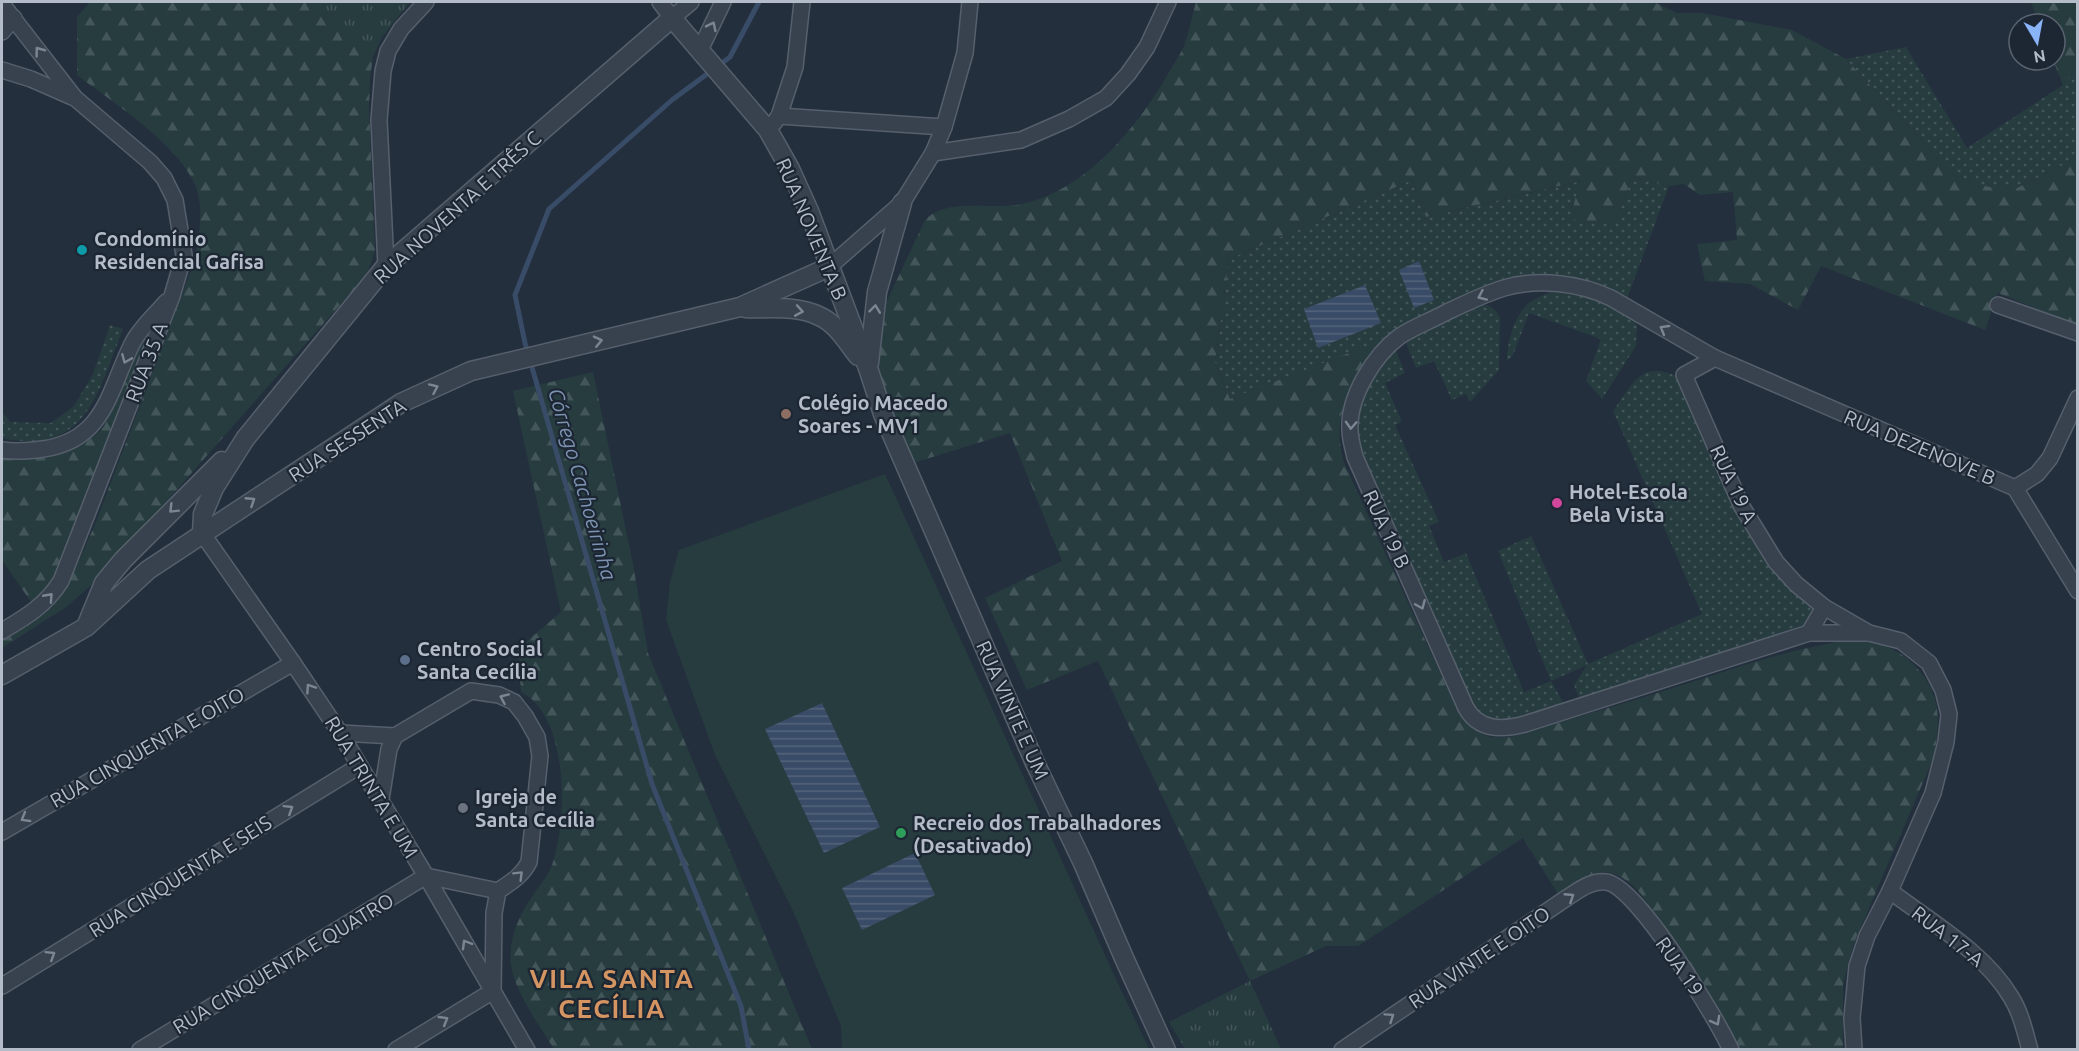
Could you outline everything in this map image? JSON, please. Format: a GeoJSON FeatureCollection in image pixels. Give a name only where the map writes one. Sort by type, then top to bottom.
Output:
{"type":"FeatureCollection","features":[{"type":"Feature","properties":{"kind":"street"},"geometry":{"type":"LineString","coordinates":[[386,266],[379,120],[383,71],[388,51],[401,29],[426,2]]}},
{"type":"Feature","properties":{"kind":"street"},"geometry":{"type":"LineString","coordinates":[[660,2],[672,18]]}},
{"type":"Feature","properties":{"kind":"street","name":"RUA NOVENTA E TRÊS C"},"geometry":{"type":"LineString","coordinates":[[202,533],[203,514],[214,488],[245,439],[386,266],[691,2]]}},
{"type":"Feature","properties":{"kind":"street"},"geometry":{"type":"LineString","coordinates":[[704,54],[723,2]]}},
{"type":"Feature","properties":{"kind":"street"},"geometry":{"type":"LineString","coordinates":[[802,2],[795,67],[773,123],[945,128]]}},
{"type":"Feature","properties":{"kind":"street"},"geometry":{"type":"LineString","coordinates":[[868,368],[877,292],[902,203],[933,153],[945,128],[965,53],[970,2]]}},
{"type":"Feature","properties":{"kind":"street"},"geometry":{"type":"LineString","coordinates":[[933,153],[1021,140],[1069,119],[1106,98],[1128,74],[1147,47],[1168,2]]}},
{"type":"Feature","properties":{"kind":"street","name":"RUA 35 A"},"geometry":{"type":"LineString","coordinates":[[2,5],[75,98],[150,162],[164,178],[175,200],[184,255],[172,296],[62,581],[33,613],[2,631]]}},
{"type":"Feature","properties":{"kind":"street"},"geometry":{"type":"LineString","coordinates":[[2,32],[14,18]]}},
{"type":"Feature","properties":{"kind":"street","name":"RUA NOVENTA B"},"geometry":{"type":"LineString","coordinates":[[672,18],[723,77],[773,123],[868,368]]}},
{"type":"Feature","properties":{"kind":"street","name":"RUA 35 A"},"geometry":{"type":"LineString","coordinates":[[2,70],[31,79],[75,98]]}},
{"type":"Feature","properties":{"kind":"street"},"geometry":{"type":"LineString","coordinates":[[740,308],[829,267],[902,203]]}},
{"type":"Feature","properties":{"kind":"street","name":"RUA 19 B"},"geometry":{"type":"LineString","coordinates":[[1715,358],[1594,290],[1549,283],[1505,287],[1412,329],[1390,345],[1371,369],[1359,390],[1350,421],[1352,445],[1366,483],[1466,708],[1473,719],[1479,723],[1495,728],[1512,727],[1809,633],[1869,633]]}},
{"type":"Feature","properties":{"kind":"street"},"geometry":{"type":"LineString","coordinates":[[2,450],[25,451],[50,448],[63,445],[84,434],[108,400],[138,334],[172,296]]}},
{"type":"Feature","properties":{"kind":"street"},"geometry":{"type":"LineString","coordinates":[[1998,305],[2078,333]]}},
{"type":"Feature","properties":{"kind":"street"},"geometry":{"type":"LineString","coordinates":[[740,308],[797,310],[820,316],[834,326],[868,368]]}},
{"type":"Feature","properties":{"kind":"street","name":"RUA SESSENTA"},"geometry":{"type":"LineString","coordinates":[[2,675],[86,627],[148,570],[401,403],[471,371],[740,308]]}},
{"type":"Feature","properties":{"kind":"street","name":"RUA DEZENOVE B"},"geometry":{"type":"LineString","coordinates":[[1715,358],[2015,488],[2078,591]]}},
{"type":"Feature","properties":{"kind":"street","name":"RUA 19 A"},"geometry":{"type":"LineString","coordinates":[[1715,358],[1684,375],[1741,505],[1766,548],[1785,573],[1824,607]]}},
{"type":"Feature","properties":{"kind":"street","name":"RUA VINTE E UM"},"geometry":{"type":"LineString","coordinates":[[868,368],[884,414],[1035,763],[1083,863],[1166,1050]]}},
{"type":"Feature","properties":{"kind":"street"},"geometry":{"type":"LineString","coordinates":[[2015,488],[2037,474],[2050,458],[2078,398]]}},
{"type":"Feature","properties":{"kind":"street"},"geometry":{"type":"LineString","coordinates":[[86,627],[104,583],[123,560],[245,439]]}},
{"type":"Feature","properties":{"kind":"street","name":"RUA TRINTA E UM"},"geometry":{"type":"LineString","coordinates":[[202,533],[340,733],[527,1050]]}},
{"type":"Feature","properties":{"kind":"street"},"geometry":{"type":"LineString","coordinates":[[1809,633],[1824,607],[1869,633],[1901,641],[1929,663],[1943,690],[1948,714],[1946,742],[1934,793],[1867,936],[1857,966],[1852,1018],[1854,1050]]}},
{"type":"Feature","properties":{"kind":"street","name":"RUA CINQUENTA E OITO"},"geometry":{"type":"LineString","coordinates":[[2,832],[293,663]]}},
{"type":"Feature","properties":{"kind":"street"},"geometry":{"type":"LineString","coordinates":[[340,733],[395,736],[471,691],[498,695],[514,702],[537,737],[540,756],[529,862],[524,872],[498,891],[494,913],[493,991],[396,1050]]}},
{"type":"Feature","properties":{"kind":"street"},"geometry":{"type":"LineString","coordinates":[[381,799],[389,749],[395,736]]}},
{"type":"Feature","properties":{"kind":"street","name":"RUA CINQUENTA E SEIS"},"geometry":{"type":"LineString","coordinates":[[2,986],[359,766]]}},
{"type":"Feature","properties":{"kind":"street"},"geometry":{"type":"LineString","coordinates":[[426,876],[498,891]]}},
{"type":"Feature","properties":{"kind":"street","name":"RUA CINQUENTA E QUATRO"},"geometry":{"type":"LineString","coordinates":[[140,1050],[426,876]]}},
{"type":"Feature","properties":{"kind":"street","name":"RUA VINTE E OITO"},"geometry":{"type":"LineString","coordinates":[[1342,1050],[1578,891],[1597,882],[1606,882],[1621,888]]}},
{"type":"Feature","properties":{"kind":"street","name":"RUA 19"},"geometry":{"type":"LineString","coordinates":[[1621,888],[1632,899],[1684,968],[1731,1050]]}},
{"type":"Feature","properties":{"kind":"street","name":"RUA 17-A"},"geometry":{"type":"LineString","coordinates":[[1890,891],[1985,962],[2012,998],[2024,1027],[2030,1050]]}},
{"type":"Feature","properties":{"kind":"green space"},"geometry":{"type":"Polygon","coordinates":[[[90,2],[305,2],[373,57],[369,110],[375,250],[369,269],[362,280],[98,579],[66,607],[2,648],[2,640],[50,607],[70,581],[96,522],[195,260],[198,242],[200,205],[196,187],[187,171],[175,155],[144,125],[77,75],[77,17],[90,2]]]}},
{"type":"Feature","properties":{"kind":"green space"},"geometry":{"type":"Polygon","coordinates":[[[305,2],[410,2],[382,37],[373,57],[305,2]]]}},
{"type":"Feature","properties":{"kind":"green space"},"geometry":{"type":"Polygon","coordinates":[[[1196,2],[1654,2],[1677,13],[1702,13],[1792,30],[1846,59],[1953,175],[1989,187],[2017,188],[2077,158],[2077,325],[1998,293],[1985,330],[1821,266],[1798,310],[1750,284],[1705,281],[1697,244],[1737,240],[1733,192],[1700,195],[1684,184],[1669,186],[1632,177],[1614,225],[1570,219],[1580,181],[1426,217],[1412,180],[1229,259],[1215,362],[1230,399],[1398,334],[1361,376],[1344,406],[1340,423],[1340,442],[1344,463],[1454,703],[1465,720],[1477,732],[1493,737],[1514,736],[1757,661],[1843,641],[1864,640],[1882,645],[1904,656],[1920,671],[1933,694],[1938,718],[1933,759],[1854,943],[1843,984],[1843,1049],[1737,1049],[1713,1001],[1641,894],[1630,883],[1619,876],[1601,873],[1591,875],[1558,894],[1523,838],[1358,946],[1326,946],[1250,981],[1098,661],[1027,690],[985,598],[1062,561],[1010,433],[910,464],[877,369],[879,328],[885,305],[925,220],[934,213],[956,207],[1017,205],[1041,198],[1086,173],[1106,156],[1141,116],[1184,46],[1196,2]]]}},
{"type":"Feature","properties":{"kind":"green space"},"geometry":{"type":"Polygon","coordinates":[[[2031,2],[2077,2],[2077,70],[2063,85],[2058,72],[2067,72],[2067,12],[2035,12],[2031,2]]]}},
{"type":"Feature","properties":{"kind":"green space"},"geometry":{"type":"Polygon","coordinates":[[[1906,47],[1967,148],[2063,85],[2077,70],[2077,158],[2017,188],[1989,188],[1953,175],[1846,59],[1906,47]]]}},
{"type":"Feature","properties":{"kind":"green space"},"geometry":{"type":"Polygon","coordinates":[[[1632,177],[1669,186],[1625,304],[1540,281],[1230,399],[1215,362],[1229,259],[1412,180],[1426,217],[1581,181],[1614,225],[1632,177]]]}},
{"type":"Feature","properties":{"kind":"green space"},"geometry":{"type":"Polygon","coordinates":[[[1557,289],[1577,289],[1632,317],[1637,326],[1636,346],[1602,399],[1586,381],[1601,339],[1529,313],[1513,355],[1507,361],[1512,331],[1523,309],[1535,299],[1557,289]]]}},
{"type":"Feature","properties":{"kind":"green space"},"geometry":{"type":"Polygon","coordinates":[[[1480,304],[1492,308],[1500,318],[1499,370],[1470,402],[1466,394],[1452,400],[1434,361],[1416,368],[1404,338],[1480,304]]]}},
{"type":"Feature","properties":{"kind":"green space"},"geometry":{"type":"Polygon","coordinates":[[[110,325],[123,329],[106,375],[85,414],[71,428],[53,438],[31,441],[2,438],[2,415],[4,414],[10,422],[51,423],[74,406],[93,374],[110,325]]]}},
{"type":"Feature","properties":{"kind":"green space"},"geometry":{"type":"Polygon","coordinates":[[[153,325],[58,571],[47,588],[31,602],[2,560],[2,457],[30,457],[57,453],[83,444],[94,436],[104,426],[138,351],[153,325]]]}},
{"type":"Feature","properties":{"kind":"green space"},"geometry":{"type":"Polygon","coordinates":[[[1394,346],[1405,373],[1385,383],[1402,422],[1395,425],[1439,522],[1429,526],[1444,562],[1466,553],[1524,692],[1551,681],[1567,709],[1509,725],[1477,717],[1353,439],[1358,401],[1394,346]]]}},
{"type":"Feature","properties":{"kind":"green space"},"geometry":{"type":"Polygon","coordinates":[[[1657,371],[1668,373],[1682,379],[1717,459],[1811,604],[1813,613],[1809,626],[1582,705],[1574,685],[1587,665],[1551,681],[1498,551],[1531,536],[1588,664],[1702,614],[1613,411],[1640,376],[1657,371]]]}},
{"type":"Feature","properties":{"kind":"green space"},"geometry":{"type":"Polygon","coordinates":[[[593,372],[633,564],[648,653],[812,1049],[554,1049],[528,1008],[513,974],[511,944],[513,935],[524,909],[552,865],[561,823],[562,797],[556,746],[548,723],[537,705],[521,692],[518,649],[561,612],[513,391],[593,372]]]}},
{"type":"Feature","properties":{"kind":"green space","name":"Recreio dos Trabalhadores (Desativado)"},"geometry":{"type":"Polygon","coordinates":[[[885,474],[1149,1049],[842,1049],[841,1026],[793,911],[715,755],[666,620],[670,582],[679,550],[885,474]]]}},
{"type":"Feature","properties":{"kind":"green space"},"geometry":{"type":"Polygon","coordinates":[[[1250,981],[1281,1049],[1185,1049],[1169,1022],[1250,981]]]}},
{"type":"Feature","properties":{"kind":"water"},"geometry":{"type":"Polygon","coordinates":[[[1419,261],[1434,300],[1414,308],[1399,270],[1419,261]]]}},
{"type":"Feature","properties":{"kind":"water"},"geometry":{"type":"Polygon","coordinates":[[[1365,285],[1381,323],[1318,348],[1304,309],[1365,285]]]}},
{"type":"Feature","properties":{"kind":"water"},"geometry":{"type":"Polygon","coordinates":[[[822,703],[880,827],[824,853],[765,729],[822,703]]]}},
{"type":"Feature","properties":{"kind":"water"},"geometry":{"type":"Polygon","coordinates":[[[915,853],[935,895],[862,930],[842,888],[915,853]]]}},
{"type":"Feature","properties":{"kind":"waterway","name":"Córrego Cachoeirinha"},"geometry":{"type":"LineString","coordinates":[[749,1050],[741,1006],[652,784],[525,343],[515,295],[549,209],[672,100],[730,57],[759,2]]}},
{"type":"Feature","properties":{"kind":"place","name":"Condomínio Residencial Gafisa"},"geometry":{"type":"Point","coordinates":[82,250]}},
{"type":"Feature","properties":{"kind":"place","name":"Colégio Macedo Soares - MV1"},"geometry":{"type":"Point","coordinates":[786,414]}},
{"type":"Feature","properties":{"kind":"place","name":"Hotel-Escola Bela Vista"},"geometry":{"type":"Point","coordinates":[1557,503]}},
{"type":"Feature","properties":{"kind":"place","name":"Centro Social Santa Cecília"},"geometry":{"type":"Point","coordinates":[405,660]}},
{"type":"Feature","properties":{"kind":"place","name":"Igreja de Santa Cecília"},"geometry":{"type":"Point","coordinates":[463,808]}},
{"type":"Feature","properties":{"kind":"place","name":"Recreio dos Trabalhadores (Desativado)"},"geometry":{"type":"Point","coordinates":[901,833]}},
{"type":"Feature","properties":{"kind":"district","name":"VILA SANTA CECÍLIA"},"geometry":{"type":"Point","coordinates":[612,993]}}]}
